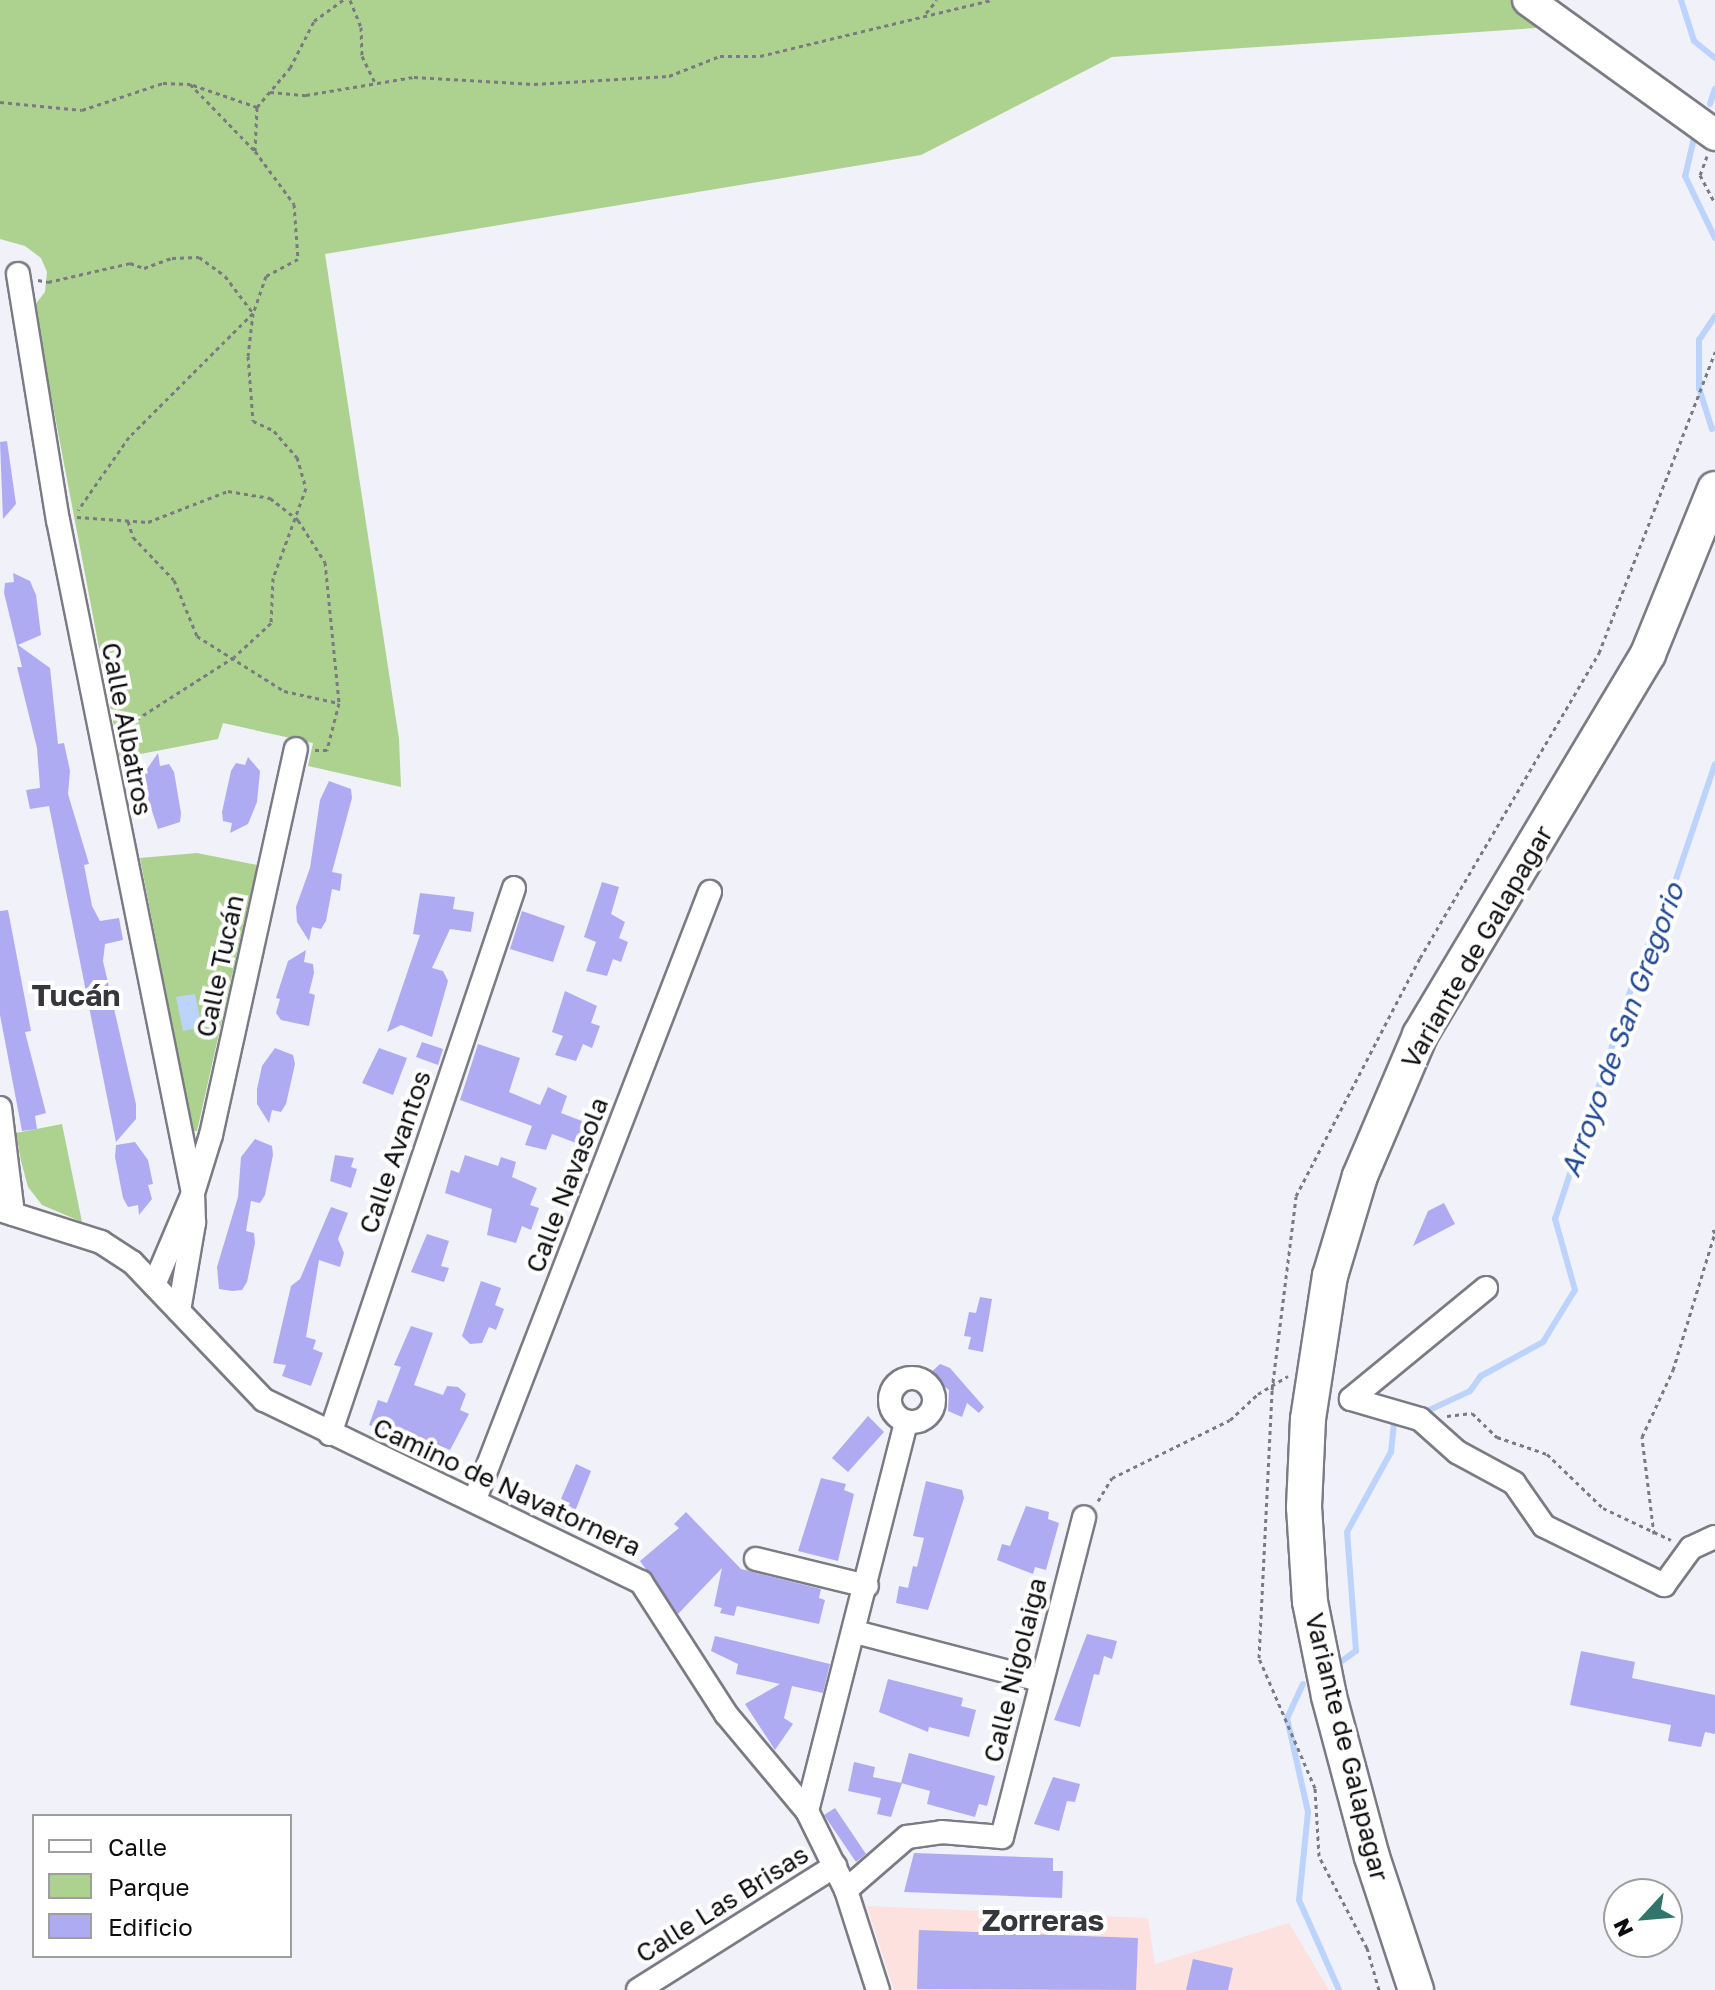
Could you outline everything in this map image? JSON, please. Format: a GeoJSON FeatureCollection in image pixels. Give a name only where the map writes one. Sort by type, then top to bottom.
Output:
{"type":"FeatureCollection","features":[{"type":"Feature","properties":{"kind":"main road"},"geometry":{"type":"LineString","coordinates":[[1528,0],[1715,135]]}},
{"type":"Feature","properties":{"kind":"main road","name":"Variante de Galapagar"},"geometry":{"type":"LineString","coordinates":[[1416,1990],[1372,1857],[1310,1602],[1304,1507],[1308,1419],[1330,1276],[1360,1176],[1420,1035],[1648,654],[1715,489]]}},
{"type":"Feature","properties":{"kind":"street","name":"Calle Albatros"},"geometry":{"type":"LineString","coordinates":[[18,274],[36,397],[102,746],[193,1193]]}},
{"type":"Feature","properties":{"kind":"street","name":"Calle Tucán"},"geometry":{"type":"LineString","coordinates":[[154,1285],[193,1193],[211,1135],[296,749]]}},
{"type":"Feature","properties":{"kind":"street","name":"Calle Avantos"},"geometry":{"type":"LineString","coordinates":[[330,1434],[514,888]]}},
{"type":"Feature","properties":{"kind":"street","name":"Calle Navasola"},"geometry":{"type":"LineString","coordinates":[[475,1499],[710,892]]}},
{"type":"Feature","properties":{"kind":"street"},"geometry":{"type":"LineString","coordinates":[[0,1108],[11,1168],[7,1212]]}},
{"type":"Feature","properties":{"kind":"street","name":"Calle Tucán"},"geometry":{"type":"LineString","coordinates":[[179,1311],[194,1223],[193,1193]]}},
{"type":"Feature","properties":{"kind":"street","name":"Camino de Navatornera"},"geometry":{"type":"LineString","coordinates":[[7,1212],[101,1242],[132,1262],[264,1400],[330,1434],[475,1499],[641,1582],[726,1714],[807,1811],[846,1890],[878,1990]]}},
{"type":"Feature","properties":{"kind":"street"},"geometry":{"type":"LineString","coordinates":[[1486,1288],[1351,1399],[1420,1419],[1457,1452],[1514,1483],[1544,1526],[1664,1585],[1691,1548],[1715,1537]]}},
{"type":"Feature","properties":{"kind":"street"},"geometry":{"type":"LineString","coordinates":[[807,1811],[867,1586],[906,1422]]}},
{"type":"Feature","properties":{"kind":"street","name":"Calle Nigolaiga"},"geometry":{"type":"LineString","coordinates":[[846,1890],[907,1837],[941,1832],[1002,1837],[1039,1680],[1084,1517]]}},
{"type":"Feature","properties":{"kind":"street"},"geometry":{"type":"LineString","coordinates":[[756,1559],[867,1586]]}},
{"type":"Feature","properties":{"kind":"street"},"geometry":{"type":"LineString","coordinates":[[855,1632],[1039,1680]]}},
{"type":"Feature","properties":{"kind":"street","name":"Calle Las Brisas"},"geometry":{"type":"LineString","coordinates":[[638,1990],[835,1866]]}},
{"type":"Feature","properties":{"kind":"path"},"geometry":{"type":"LineString","coordinates":[[255,151],[257,107],[290,68],[314,21],[343,0]]}},
{"type":"Feature","properties":{"kind":"path"},"geometry":{"type":"LineString","coordinates":[[350,0],[361,27],[362,56],[375,83]]}},
{"type":"Feature","properties":{"kind":"path"},"geometry":{"type":"LineString","coordinates":[[925,14],[937,0]]}},
{"type":"Feature","properties":{"kind":"path"},"geometry":{"type":"LineString","coordinates":[[270,92],[306,95],[414,77],[534,84],[669,76],[720,56],[760,56],[992,0]]}},
{"type":"Feature","properties":{"kind":"path"},"geometry":{"type":"LineString","coordinates":[[0,102],[82,110],[163,83],[190,84],[257,107]]}},
{"type":"Feature","properties":{"kind":"path"},"geometry":{"type":"LineString","coordinates":[[102,746],[140,713],[234,657],[271,623],[273,578],[298,520],[306,488],[297,457],[274,431],[253,421],[248,356],[253,313],[266,276],[298,259],[294,204],[255,151],[190,84]]}},
{"type":"Feature","properties":{"kind":"path"},"geometry":{"type":"LineString","coordinates":[[1715,135],[1700,175],[1715,203]]}},
{"type":"Feature","properties":{"kind":"path"},"geometry":{"type":"LineString","coordinates":[[48,282],[130,263],[144,268],[172,258],[199,257],[225,276],[253,313]]}},
{"type":"Feature","properties":{"kind":"path"},"geometry":{"type":"LineString","coordinates":[[253,313],[129,437],[73,517],[148,522],[228,491],[270,498],[298,520],[325,562],[339,703],[327,750],[296,749]]}},
{"type":"Feature","properties":{"kind":"path"},"geometry":{"type":"LineString","coordinates":[[1379,1990],[1367,1948],[1319,1856],[1315,1788],[1259,1658],[1272,1390],[1296,1196],[1420,958],[1599,653],[1715,352]]}},
{"type":"Feature","properties":{"kind":"path"},"geometry":{"type":"LineString","coordinates":[[127,520],[133,537],[174,580],[197,636],[284,691],[339,703]]}},
{"type":"Feature","properties":{"kind":"path"},"geometry":{"type":"LineString","coordinates":[[1654,1534],[1642,1437],[1673,1370],[1715,1233],[1711,1226]]}},
{"type":"Feature","properties":{"kind":"path"},"geometry":{"type":"LineString","coordinates":[[1084,1517],[1094,1513],[1112,1478],[1230,1420],[1258,1394],[1272,1390],[1292,1368]]}},
{"type":"Feature","properties":{"kind":"path"},"geometry":{"type":"LineString","coordinates":[[1472,1413],[1497,1437],[1547,1454],[1603,1508],[1654,1534],[1691,1548]]}},
{"type":"Feature","properties":{"kind":"shaded area"},"geometry":{"type":"Polygon","coordinates":[[[867,1906],[1148,1918],[1155,1964],[1289,1923],[1329,1990],[894,1990],[867,1906]]]}},
{"type":"Feature","properties":{"kind":"green space"},"geometry":{"type":"Polygon","coordinates":[[[0,0],[1514,0],[1536,28],[1112,57],[921,155],[325,254],[399,739],[401,787],[308,766],[313,743],[223,723],[218,739],[120,758],[34,306],[45,292],[47,272],[41,258],[25,246],[0,239],[0,0]]]}},
{"type":"Feature","properties":{"kind":"green space"},"geometry":{"type":"Polygon","coordinates":[[[197,853],[257,865],[197,1131],[193,1131],[140,858],[197,853]]]}},
{"type":"Feature","properties":{"kind":"green space"},"geometry":{"type":"Polygon","coordinates":[[[62,1124],[82,1222],[42,1205],[28,1187],[21,1161],[16,1133],[62,1124]]]}},
{"type":"Feature","properties":{"kind":"water"},"geometry":{"type":"Polygon","coordinates":[[[195,994],[202,1027],[183,1031],[176,997],[195,994]]]}},
{"type":"Feature","properties":{"kind":"building"},"geometry":{"type":"Polygon","coordinates":[[[7,441],[16,504],[3,519],[0,442],[7,441]]]}},
{"type":"Feature","properties":{"kind":"building"},"geometry":{"type":"Polygon","coordinates":[[[13,573],[30,581],[36,595],[41,635],[18,645],[50,668],[58,744],[64,743],[70,771],[68,794],[89,864],[84,865],[92,906],[100,921],[119,918],[123,940],[105,944],[103,961],[136,1104],[136,1119],[116,1142],[49,806],[30,809],[26,790],[40,788],[37,748],[17,667],[22,667],[4,593],[5,583],[14,582],[13,573]]]}},
{"type":"Feature","properties":{"kind":"building"},"geometry":{"type":"Polygon","coordinates":[[[158,753],[160,766],[169,764],[174,772],[181,813],[180,822],[158,829],[144,787],[145,772],[158,753]]]}},
{"type":"Feature","properties":{"kind":"building"},"geometry":{"type":"Polygon","coordinates":[[[248,757],[260,771],[257,802],[248,824],[230,833],[232,823],[223,821],[222,812],[231,771],[236,763],[245,765],[248,757]]]}},
{"type":"Feature","properties":{"kind":"building"},"geometry":{"type":"Polygon","coordinates":[[[329,781],[351,789],[352,798],[332,872],[342,874],[340,891],[332,889],[326,921],[321,929],[312,927],[309,941],[297,922],[296,907],[310,868],[320,800],[329,781]]]}},
{"type":"Feature","properties":{"kind":"building"},"geometry":{"type":"Polygon","coordinates":[[[602,882],[619,887],[611,914],[625,922],[619,938],[628,942],[621,962],[613,959],[607,976],[586,971],[596,942],[584,937],[602,882]]]}},
{"type":"Feature","properties":{"kind":"building"},"geometry":{"type":"Polygon","coordinates":[[[420,893],[455,897],[453,909],[474,912],[471,932],[450,929],[432,968],[443,971],[448,981],[432,1037],[401,1025],[387,1032],[420,935],[413,934],[420,893]]]}},
{"type":"Feature","properties":{"kind":"building"},"geometry":{"type":"Polygon","coordinates":[[[8,910],[31,1031],[25,1032],[46,1113],[35,1116],[37,1129],[22,1131],[0,1015],[0,911],[8,910]]]}},
{"type":"Feature","properties":{"kind":"building"},"geometry":{"type":"Polygon","coordinates":[[[522,911],[565,926],[553,962],[510,949],[522,911]]]}},
{"type":"Feature","properties":{"kind":"building"},"geometry":{"type":"Polygon","coordinates":[[[306,950],[304,962],[313,964],[314,973],[309,993],[315,995],[309,1026],[281,1020],[276,1013],[280,999],[276,998],[288,961],[306,950]]]}},
{"type":"Feature","properties":{"kind":"building"},"geometry":{"type":"Polygon","coordinates":[[[565,991],[597,1006],[591,1023],[600,1026],[592,1048],[583,1044],[576,1061],[555,1055],[563,1036],[552,1032],[565,991]]]}},
{"type":"Feature","properties":{"kind":"building"},"geometry":{"type":"Polygon","coordinates":[[[422,1042],[443,1049],[438,1065],[416,1057],[422,1042]]]}},
{"type":"Feature","properties":{"kind":"building"},"geometry":{"type":"Polygon","coordinates":[[[478,1044],[520,1058],[509,1092],[540,1105],[548,1087],[567,1096],[561,1113],[595,1126],[587,1147],[552,1134],[546,1150],[525,1145],[532,1126],[460,1100],[478,1044]]]}},
{"type":"Feature","properties":{"kind":"building"},"geometry":{"type":"Polygon","coordinates":[[[275,1048],[293,1055],[295,1064],[286,1104],[281,1112],[272,1110],[269,1123],[257,1104],[257,1089],[262,1066],[275,1048]]]}},
{"type":"Feature","properties":{"kind":"building"},"geometry":{"type":"Polygon","coordinates":[[[379,1048],[407,1058],[393,1095],[362,1083],[379,1048]]]}},
{"type":"Feature","properties":{"kind":"building"},"geometry":{"type":"Polygon","coordinates":[[[255,1139],[272,1146],[273,1155],[265,1195],[260,1203],[251,1201],[246,1231],[254,1233],[255,1243],[247,1282],[242,1290],[219,1289],[217,1267],[238,1197],[241,1157],[255,1139]]]}},
{"type":"Feature","properties":{"kind":"building"},"geometry":{"type":"Polygon","coordinates":[[[135,1142],[148,1160],[153,1184],[148,1185],[152,1199],[139,1215],[138,1205],[128,1207],[123,1198],[115,1157],[116,1145],[135,1142]]]}},
{"type":"Feature","properties":{"kind":"building"},"geometry":{"type":"Polygon","coordinates":[[[335,1155],[354,1158],[351,1167],[357,1169],[351,1188],[330,1181],[335,1155]]]}},
{"type":"Feature","properties":{"kind":"building"},"geometry":{"type":"Polygon","coordinates":[[[465,1155],[498,1166],[501,1157],[516,1162],[512,1177],[537,1188],[530,1205],[539,1208],[531,1230],[522,1226],[516,1243],[487,1235],[492,1209],[445,1193],[451,1170],[459,1173],[465,1155]]]}},
{"type":"Feature","properties":{"kind":"building"},"geometry":{"type":"Polygon","coordinates":[[[1444,1203],[1455,1224],[1413,1246],[1428,1211],[1444,1203]]]}},
{"type":"Feature","properties":{"kind":"building"},"geometry":{"type":"Polygon","coordinates":[[[331,1207],[348,1213],[338,1239],[344,1253],[340,1267],[319,1260],[306,1337],[316,1340],[313,1349],[323,1353],[311,1386],[282,1376],[286,1365],[273,1363],[291,1286],[300,1279],[331,1207]]]}},
{"type":"Feature","properties":{"kind":"building"},"geometry":{"type":"Polygon","coordinates":[[[427,1234],[449,1241],[441,1266],[449,1268],[444,1282],[411,1272],[427,1234]]]}},
{"type":"Feature","properties":{"kind":"building"},"geometry":{"type":"Polygon","coordinates":[[[481,1281],[501,1288],[495,1305],[504,1309],[496,1330],[489,1327],[482,1343],[470,1344],[462,1336],[481,1281]]]}},
{"type":"Feature","properties":{"kind":"building"},"geometry":{"type":"Polygon","coordinates":[[[980,1297],[992,1299],[983,1352],[968,1349],[971,1337],[964,1336],[969,1312],[976,1313],[980,1297]]]}},
{"type":"Feature","properties":{"kind":"building"},"geometry":{"type":"Polygon","coordinates":[[[411,1326],[433,1333],[414,1385],[443,1395],[447,1386],[458,1387],[466,1394],[460,1410],[469,1414],[450,1450],[401,1430],[399,1436],[369,1425],[378,1400],[387,1403],[401,1367],[394,1365],[411,1326]]]}},
{"type":"Feature","properties":{"kind":"building"},"geometry":{"type":"Polygon","coordinates":[[[940,1364],[950,1368],[984,1407],[979,1413],[967,1403],[962,1417],[948,1411],[949,1390],[928,1375],[940,1364]]]}},
{"type":"Feature","properties":{"kind":"building"},"geometry":{"type":"Polygon","coordinates":[[[868,1416],[884,1432],[848,1472],[832,1458],[868,1416]]]}},
{"type":"Feature","properties":{"kind":"building"},"geometry":{"type":"Polygon","coordinates":[[[576,1464],[591,1471],[568,1529],[551,1522],[576,1464]]]}},
{"type":"Feature","properties":{"kind":"building"},"geometry":{"type":"Polygon","coordinates":[[[821,1478],[846,1484],[844,1490],[854,1494],[838,1561],[798,1551],[821,1478]]]}},
{"type":"Feature","properties":{"kind":"building"},"geometry":{"type":"Polygon","coordinates":[[[926,1481],[962,1490],[964,1498],[928,1610],[896,1603],[899,1586],[908,1588],[913,1566],[917,1567],[924,1538],[913,1536],[926,1481]]]}},
{"type":"Feature","properties":{"kind":"building"},"geometry":{"type":"Polygon","coordinates":[[[1026,1506],[1049,1512],[1048,1519],[1059,1523],[1046,1570],[1035,1567],[1033,1574],[997,1560],[1002,1544],[1010,1546],[1026,1506]]]}},
{"type":"Feature","properties":{"kind":"building"},"geometry":{"type":"Polygon","coordinates":[[[686,1512],[741,1569],[821,1589],[819,1598],[825,1600],[819,1624],[737,1606],[734,1616],[720,1613],[722,1608],[714,1606],[722,1568],[678,1614],[640,1561],[679,1528],[674,1524],[686,1512]]]}},
{"type":"Feature","properties":{"kind":"building"},"geometry":{"type":"Polygon","coordinates":[[[1087,1634],[1117,1641],[1112,1659],[1104,1656],[1099,1675],[1094,1674],[1080,1727],[1054,1720],[1087,1634]]]}},
{"type":"Feature","properties":{"kind":"building"},"geometry":{"type":"Polygon","coordinates":[[[715,1636],[830,1664],[823,1693],[792,1686],[784,1718],[793,1724],[775,1750],[745,1704],[780,1684],[736,1674],[738,1664],[711,1651],[715,1636]]]}},
{"type":"Feature","properties":{"kind":"building"},"geometry":{"type":"Polygon","coordinates":[[[1581,1651],[1635,1662],[1632,1678],[1715,1695],[1715,1734],[1705,1732],[1701,1747],[1668,1741],[1671,1725],[1570,1705],[1581,1651]]]}},
{"type":"Feature","properties":{"kind":"building"},"geometry":{"type":"Polygon","coordinates":[[[888,1679],[963,1698],[961,1706],[976,1710],[969,1737],[929,1727],[928,1732],[879,1712],[888,1679]]]}},
{"type":"Feature","properties":{"kind":"building"},"geometry":{"type":"Polygon","coordinates":[[[909,1753],[995,1776],[987,1806],[979,1804],[975,1817],[927,1804],[930,1791],[901,1783],[909,1753]]]}},
{"type":"Feature","properties":{"kind":"building"},"geometry":{"type":"Polygon","coordinates":[[[854,1762],[875,1767],[873,1777],[902,1783],[891,1817],[877,1814],[881,1798],[848,1791],[854,1762]]]}},
{"type":"Feature","properties":{"kind":"building"},"geometry":{"type":"Polygon","coordinates":[[[1053,1777],[1080,1784],[1075,1802],[1067,1801],[1059,1831],[1034,1824],[1053,1777]]]}},
{"type":"Feature","properties":{"kind":"building"},"geometry":{"type":"Polygon","coordinates":[[[835,1808],[866,1854],[856,1862],[824,1815],[835,1808]]]}},
{"type":"Feature","properties":{"kind":"building"},"geometry":{"type":"Polygon","coordinates":[[[914,1853],[1053,1858],[1053,1871],[1063,1871],[1062,1898],[904,1892],[914,1853]]]}},
{"type":"Feature","properties":{"kind":"building"},"geometry":{"type":"Polygon","coordinates":[[[919,1930],[1138,1938],[1136,1990],[917,1989],[919,1930]]]}},
{"type":"Feature","properties":{"kind":"building"},"geometry":{"type":"Polygon","coordinates":[[[1193,1959],[1233,1968],[1228,1990],[1186,1990],[1193,1959]]]}},
{"type":"Feature","properties":{"kind":"waterway","name":"Arroyo de San Gregorio"},"geometry":{"type":"LineString","coordinates":[[1681,0],[1694,41],[1715,58]]}},
{"type":"Feature","properties":{"kind":"waterway","name":"Arroyo de San Gregorio"},"geometry":{"type":"LineString","coordinates":[[1710,104],[1715,89]]}},
{"type":"Feature","properties":{"kind":"waterway","name":"Arroyo de San Gregorio"},"geometry":{"type":"LineString","coordinates":[[1694,138],[1685,176],[1715,238]]}},
{"type":"Feature","properties":{"kind":"waterway","name":"Arroyo de San Gregorio"},"geometry":{"type":"LineString","coordinates":[[1712,429],[1699,388],[1699,340],[1715,316]]}},
{"type":"Feature","properties":{"kind":"waterway","name":"Arroyo de San Gregorio"},"geometry":{"type":"LineString","coordinates":[[1425,1412],[1470,1391],[1481,1376],[1543,1342],[1575,1290],[1555,1219],[1638,968],[1671,894],[1715,764]]}},
{"type":"Feature","properties":{"kind":"waterway","name":"Arroyo de San Gregorio"},"geometry":{"type":"LineString","coordinates":[[1342,1661],[1356,1651],[1347,1532],[1391,1452],[1394,1425]]}},
{"type":"Feature","properties":{"kind":"waterway","name":"Arroyo de San Gregorio"},"geometry":{"type":"LineString","coordinates":[[1303,1684],[1287,1718],[1308,1812],[1299,1900],[1339,1990]]}},
{"type":"Feature","properties":{"kind":"district","name":"Tucán"},"geometry":{"type":"Point","coordinates":[76,995]}},
{"type":"Feature","properties":{"kind":"district","name":"Zorreras"},"geometry":{"type":"Point","coordinates":[1043,1920]}}]}
